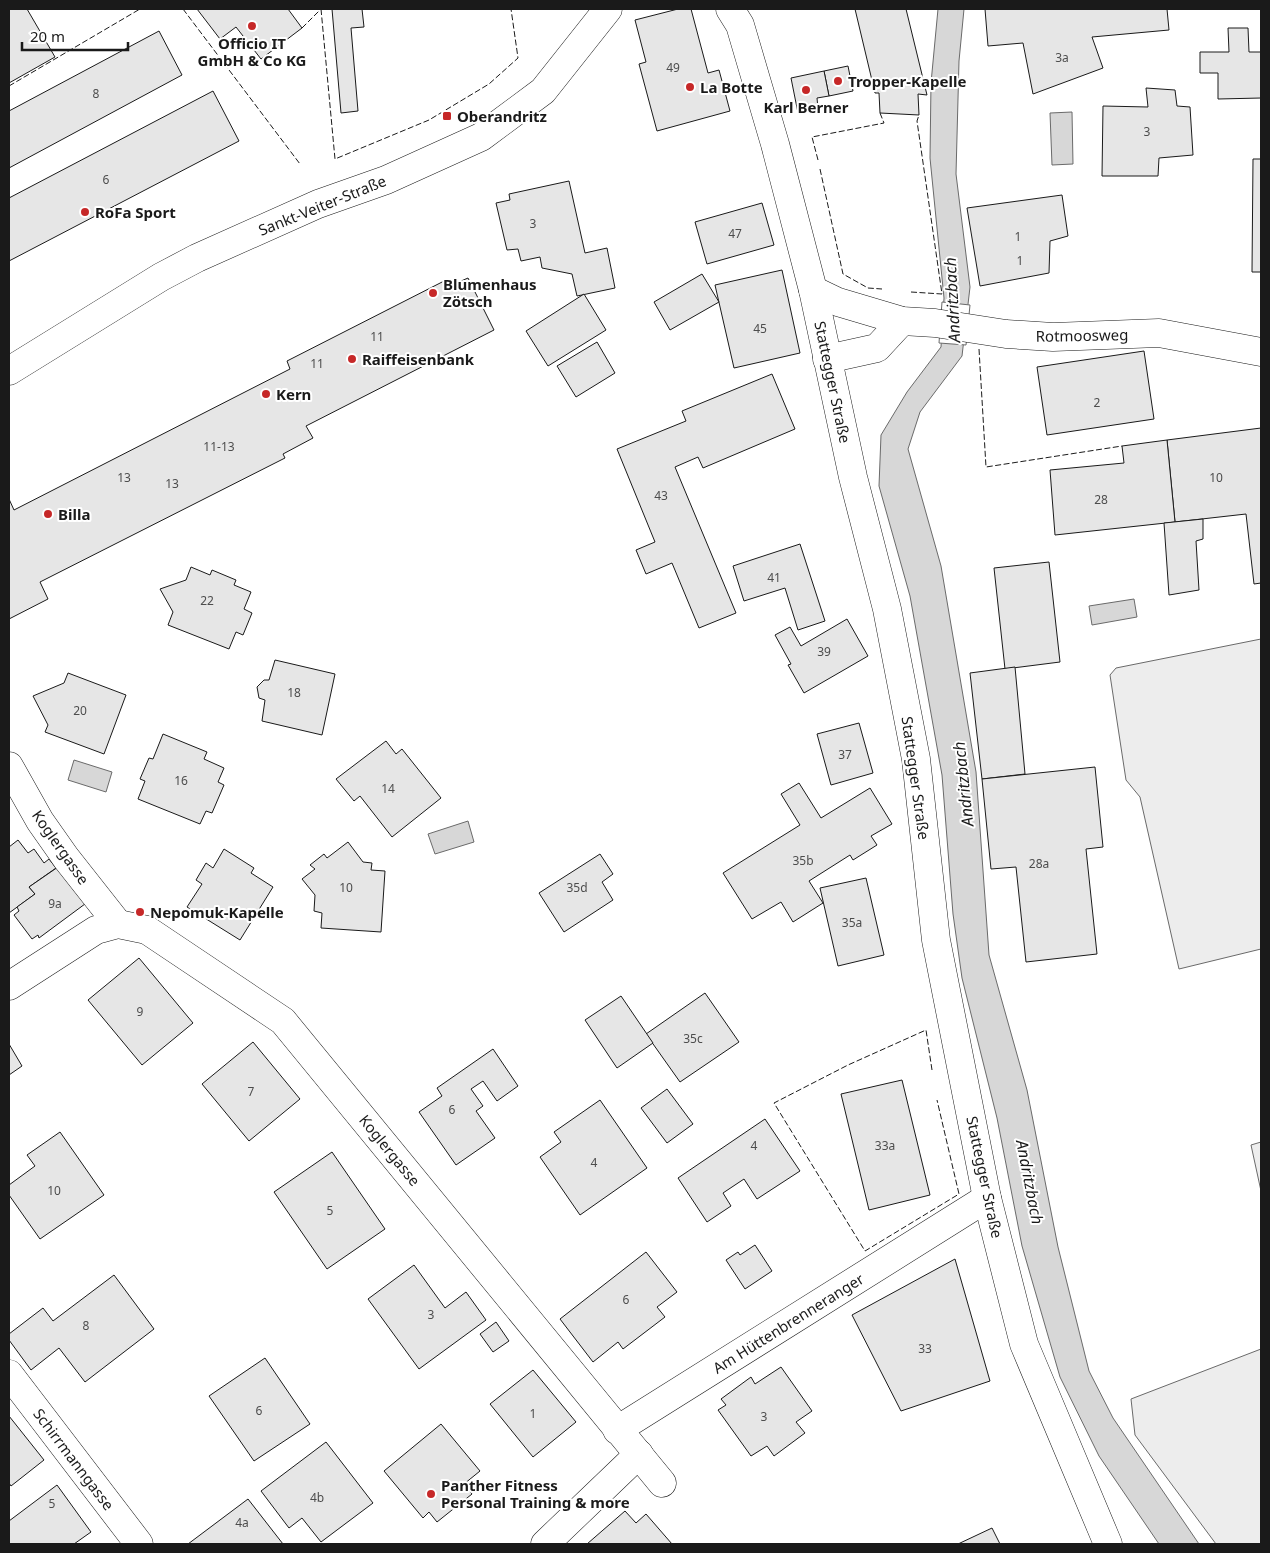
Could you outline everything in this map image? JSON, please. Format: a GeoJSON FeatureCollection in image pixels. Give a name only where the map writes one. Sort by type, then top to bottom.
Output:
{"type":"FeatureCollection","features":[{"type":"Feature","properties":{"kind":"street","name":"Sankt-Veiter-Straße"},"geometry":{"type":"LineString","coordinates":[[9,370],[161,277],[197,258],[318,204],[386,180],[481,137],[543,91],[608,9]]}},
{"type":"Feature","properties":{"kind":"street","name":"Stattegger Straße"},"geometry":{"type":"LineString","coordinates":[[730,9],[740,25],[760,89],[813,290],[853,476],[886,609],[916,759],[936,940],[987,1198],[1024,1344],[1108,1544]]}},
{"type":"Feature","properties":{"kind":"street","name":"Rotmoosweg"},"geometry":{"type":"LineString","coordinates":[[813,290],[838,302],[902,321],[1053,337],[1159,333],[1261,352]]}},
{"type":"Feature","properties":{"kind":"street"},"geometry":{"type":"LineString","coordinates":[[827,359],[877,348],[902,321]]}},
{"type":"Feature","properties":{"kind":"street","name":"Koglergasse"},"geometry":{"type":"LineString","coordinates":[[9,766],[40,821],[66,858],[118,924]]}},
{"type":"Feature","properties":{"kind":"street","name":"Koglergasse"},"geometry":{"type":"LineString","coordinates":[[9,986],[96,930],[118,924],[147,930],[283,1021],[617,1430]]}},
{"type":"Feature","properties":{"kind":"street","name":"Am Hüttenbrenneranger"},"geometry":{"type":"LineString","coordinates":[[617,1430],[987,1198]]}},
{"type":"Feature","properties":{"kind":"street","name":"Schirrmanngasse"},"geometry":{"type":"LineString","coordinates":[[9,1374],[139,1544]]}},
{"type":"Feature","properties":{"kind":"street"},"geometry":{"type":"LineString","coordinates":[[617,1430],[662,1483]]}},
{"type":"Feature","properties":{"kind":"street"},"geometry":{"type":"LineString","coordinates":[[545,1544],[639,1454]]}},
{"type":"Feature","properties":{"kind":"shaded area"},"geometry":{"type":"Polygon","coordinates":[[[1261,639],[1261,949],[1179,969],[1140,797],[1126,780],[1110,675],[1116,668],[1261,639]]]}},
{"type":"Feature","properties":{"kind":"shaded area"},"geometry":{"type":"Polygon","coordinates":[[[1261,1142],[1261,1191],[1251,1145],[1261,1142]]]}},
{"type":"Feature","properties":{"kind":"shaded area"},"geometry":{"type":"Polygon","coordinates":[[[1261,1349],[1261,1544],[1216,1544],[1135,1435],[1131,1399],[1261,1349]]]}},
{"type":"Feature","properties":{"kind":"water","name":"Andritzbach"},"geometry":{"type":"Polygon","coordinates":[[[938,9],[964,9],[959,61],[956,174],[970,287],[962,356],[920,412],[908,449],[941,566],[976,772],[989,955],[1027,1090],[1058,1247],[1089,1371],[1113,1418],[1199,1544],[1159,1544],[1099,1456],[1060,1377],[1022,1246],[997,1118],[962,978],[953,914],[942,775],[910,596],[879,486],[881,435],[907,392],[941,347],[944,298],[930,158],[931,83],[938,9]]]}},
{"type":"Feature","properties":{"kind":"water"},"geometry":{"type":"Polygon","coordinates":[[[1072,112],[1073,164],[1052,165],[1050,113],[1072,112]]]}},
{"type":"Feature","properties":{"kind":"water"},"geometry":{"type":"Polygon","coordinates":[[[1134,599],[1137,617],[1092,625],[1089,606],[1134,599]]]}},
{"type":"Feature","properties":{"kind":"water"},"geometry":{"type":"Polygon","coordinates":[[[74,760],[112,772],[106,792],[68,780],[74,760]]]}},
{"type":"Feature","properties":{"kind":"water"},"geometry":{"type":"Polygon","coordinates":[[[468,821],[474,842],[435,854],[428,834],[468,821]]]}},
{"type":"Feature","properties":{"kind":"pier"},"geometry":{"type":"Polygon","coordinates":[[[942,302],[970,305],[966,345],[939,343],[942,302]]]}},
{"type":"Feature","properties":{"kind":"building"},"geometry":{"type":"Polygon","coordinates":[[[9,9],[27,9],[55,57],[9,83],[9,9]]]}},
{"type":"Feature","properties":{"kind":"building"},"geometry":{"type":"Polygon","coordinates":[[[197,9],[288,9],[302,28],[261,59],[236,27],[220,39],[197,9]]]}},
{"type":"Feature","properties":{"kind":"building"},"geometry":{"type":"Polygon","coordinates":[[[332,9],[362,9],[364,27],[351,28],[358,111],[341,113],[332,9]]]}},
{"type":"Feature","properties":{"kind":"building"},"geometry":{"type":"Polygon","coordinates":[[[678,9],[691,9],[708,73],[719,70],[730,111],[657,131],[639,64],[646,62],[635,20],[678,9]]]}},
{"type":"Feature","properties":{"kind":"building"},"geometry":{"type":"Polygon","coordinates":[[[855,9],[906,9],[927,95],[918,94],[919,115],[880,113],[879,93],[875,93],[855,9]]]}},
{"type":"Feature","properties":{"kind":"building"},"geometry":{"type":"Polygon","coordinates":[[[985,9],[1167,9],[1169,30],[1092,37],[1103,68],[1033,94],[1023,43],[988,46],[985,9]]]}},
{"type":"Feature","properties":{"kind":"building"},"geometry":{"type":"Polygon","coordinates":[[[1228,28],[1248,28],[1249,52],[1261,52],[1261,98],[1218,99],[1218,73],[1200,73],[1200,52],[1229,52],[1228,28]]]}},
{"type":"Feature","properties":{"kind":"building"},"geometry":{"type":"Polygon","coordinates":[[[159,31],[182,75],[9,168],[9,111],[159,31]]]}},
{"type":"Feature","properties":{"kind":"building","name":"Tropper-Kapelle"},"geometry":{"type":"Polygon","coordinates":[[[848,66],[853,91],[829,96],[824,71],[848,66]]]}},
{"type":"Feature","properties":{"kind":"building"},"geometry":{"type":"Polygon","coordinates":[[[824,71],[829,96],[817,98],[818,109],[798,113],[791,78],[824,71]]]}},
{"type":"Feature","properties":{"kind":"building"},"geometry":{"type":"Polygon","coordinates":[[[1146,88],[1175,90],[1177,106],[1190,107],[1193,155],[1159,158],[1158,176],[1102,176],[1103,106],[1148,107],[1146,88]]]}},
{"type":"Feature","properties":{"kind":"building"},"geometry":{"type":"Polygon","coordinates":[[[213,91],[239,141],[9,261],[9,198],[213,91]]]}},
{"type":"Feature","properties":{"kind":"building"},"geometry":{"type":"Polygon","coordinates":[[[1253,159],[1261,159],[1261,272],[1252,272],[1253,159]]]}},
{"type":"Feature","properties":{"kind":"building"},"geometry":{"type":"Polygon","coordinates":[[[569,181],[585,253],[607,248],[615,288],[577,296],[572,274],[542,268],[540,257],[521,261],[518,249],[507,250],[496,203],[510,200],[509,194],[569,181]]]}},
{"type":"Feature","properties":{"kind":"building"},"geometry":{"type":"Polygon","coordinates":[[[1062,195],[1068,236],[1050,241],[1049,273],[980,286],[967,208],[1062,195]]]}},
{"type":"Feature","properties":{"kind":"building"},"geometry":{"type":"Polygon","coordinates":[[[762,203],[774,245],[707,264],[695,222],[762,203]]]}},
{"type":"Feature","properties":{"kind":"building"},"geometry":{"type":"Polygon","coordinates":[[[782,270],[800,353],[734,368],[715,285],[782,270]]]}},
{"type":"Feature","properties":{"kind":"building"},"geometry":{"type":"Polygon","coordinates":[[[702,274],[719,302],[670,330],[654,302],[702,274]]]}},
{"type":"Feature","properties":{"kind":"building"},"geometry":{"type":"Polygon","coordinates":[[[468,278],[494,330],[306,426],[313,438],[283,454],[285,458],[40,582],[48,599],[9,619],[9,499],[14,510],[290,369],[287,361],[448,279],[452,285],[468,278]]]}},
{"type":"Feature","properties":{"kind":"building"},"geometry":{"type":"Polygon","coordinates":[[[584,294],[606,330],[548,366],[526,331],[584,294]]]}},
{"type":"Feature","properties":{"kind":"building"},"geometry":{"type":"Polygon","coordinates":[[[597,342],[615,373],[576,397],[557,366],[597,342]]]}},
{"type":"Feature","properties":{"kind":"building"},"geometry":{"type":"Polygon","coordinates":[[[1144,351],[1154,419],[1047,435],[1037,367],[1144,351]]]}},
{"type":"Feature","properties":{"kind":"building"},"geometry":{"type":"Polygon","coordinates":[[[772,374],[795,429],[703,468],[698,457],[675,467],[736,613],[699,628],[672,563],[646,574],[636,550],[655,542],[617,449],[686,421],[682,411],[772,374]]]}},
{"type":"Feature","properties":{"kind":"building"},"geometry":{"type":"Polygon","coordinates":[[[1261,428],[1261,583],[1254,584],[1246,514],[1175,522],[1167,440],[1261,428]]]}},
{"type":"Feature","properties":{"kind":"building"},"geometry":{"type":"Polygon","coordinates":[[[1167,440],[1175,522],[1055,535],[1050,470],[1124,463],[1122,446],[1167,440]]]}},
{"type":"Feature","properties":{"kind":"building"},"geometry":{"type":"Polygon","coordinates":[[[1203,519],[1203,539],[1196,541],[1199,590],[1169,595],[1164,523],[1203,519]]]}},
{"type":"Feature","properties":{"kind":"building"},"geometry":{"type":"Polygon","coordinates":[[[800,544],[825,621],[798,630],[785,588],[744,601],[733,566],[800,544]]]}},
{"type":"Feature","properties":{"kind":"building"},"geometry":{"type":"Polygon","coordinates":[[[1049,562],[1060,662],[1005,669],[994,568],[1049,562]]]}},
{"type":"Feature","properties":{"kind":"building"},"geometry":{"type":"Polygon","coordinates":[[[191,567],[210,575],[212,570],[236,580],[234,585],[251,592],[244,609],[252,613],[243,635],[236,632],[229,649],[168,625],[173,612],[160,589],[186,580],[191,567]]]}},
{"type":"Feature","properties":{"kind":"building"},"geometry":{"type":"Polygon","coordinates":[[[847,619],[868,656],[804,693],[788,665],[791,664],[775,635],[790,627],[801,646],[847,619]]]}},
{"type":"Feature","properties":{"kind":"building"},"geometry":{"type":"Polygon","coordinates":[[[275,660],[335,674],[322,735],[262,721],[265,700],[259,698],[257,687],[264,680],[269,680],[275,660]]]}},
{"type":"Feature","properties":{"kind":"building"},"geometry":{"type":"Polygon","coordinates":[[[1015,667],[1025,774],[982,779],[970,673],[1015,667]]]}},
{"type":"Feature","properties":{"kind":"building"},"geometry":{"type":"Polygon","coordinates":[[[68,673],[126,695],[104,754],[45,732],[48,725],[33,696],[64,683],[68,673]]]}},
{"type":"Feature","properties":{"kind":"building"},"geometry":{"type":"Polygon","coordinates":[[[859,723],[873,773],[831,785],[817,734],[859,723]]]}},
{"type":"Feature","properties":{"kind":"building"},"geometry":{"type":"Polygon","coordinates":[[[163,734],[207,752],[204,759],[224,768],[218,782],[224,785],[212,813],[206,811],[200,824],[138,799],[145,781],[140,779],[149,758],[153,759],[163,734]]]}},
{"type":"Feature","properties":{"kind":"building"},"geometry":{"type":"Polygon","coordinates":[[[386,741],[396,754],[402,749],[441,798],[392,837],[360,796],[354,801],[336,779],[386,741]]]}},
{"type":"Feature","properties":{"kind":"building"},"geometry":{"type":"Polygon","coordinates":[[[1095,767],[1103,847],[1086,849],[1097,954],[1026,962],[1016,867],[991,869],[982,779],[1095,767]]]}},
{"type":"Feature","properties":{"kind":"building"},"geometry":{"type":"Polygon","coordinates":[[[799,783],[821,818],[870,788],[892,824],[871,836],[877,845],[853,860],[850,855],[809,881],[823,903],[793,922],[781,902],[752,919],[723,873],[800,825],[781,794],[799,783]]]}},
{"type":"Feature","properties":{"kind":"building"},"geometry":{"type":"Polygon","coordinates":[[[18,840],[28,853],[34,849],[44,863],[49,859],[56,868],[29,887],[35,894],[9,913],[9,847],[18,840]]]}},
{"type":"Feature","properties":{"kind":"building"},"geometry":{"type":"Polygon","coordinates":[[[348,842],[363,862],[372,863],[371,870],[385,871],[381,932],[321,928],[322,913],[314,911],[315,895],[302,879],[315,869],[310,865],[324,854],[327,858],[348,842]]]}},
{"type":"Feature","properties":{"kind":"building"},"geometry":{"type":"Polygon","coordinates":[[[224,849],[254,868],[251,873],[273,887],[240,940],[187,907],[202,884],[196,880],[206,863],[213,868],[224,849]]]}},
{"type":"Feature","properties":{"kind":"building"},"geometry":{"type":"Polygon","coordinates":[[[600,854],[613,874],[602,882],[613,900],[564,932],[539,893],[600,854]]]}},
{"type":"Feature","properties":{"kind":"building"},"geometry":{"type":"Polygon","coordinates":[[[58,867],[89,901],[39,938],[38,935],[32,939],[14,915],[19,911],[17,907],[35,894],[29,887],[58,867]]]}},
{"type":"Feature","properties":{"kind":"building"},"geometry":{"type":"Polygon","coordinates":[[[866,878],[884,955],[838,966],[820,888],[866,878]]]}},
{"type":"Feature","properties":{"kind":"building"},"geometry":{"type":"Polygon","coordinates":[[[139,958],[193,1023],[142,1065],[88,1000],[139,958]]]}},
{"type":"Feature","properties":{"kind":"building"},"geometry":{"type":"Polygon","coordinates":[[[705,993],[739,1042],[680,1082],[646,1034],[705,993]]]}},
{"type":"Feature","properties":{"kind":"building"},"geometry":{"type":"Polygon","coordinates":[[[621,996],[653,1043],[617,1068],[585,1020],[621,996]]]}},
{"type":"Feature","properties":{"kind":"building"},"geometry":{"type":"Polygon","coordinates":[[[253,1042],[300,1099],[249,1141],[202,1084],[253,1042]]]}},
{"type":"Feature","properties":{"kind":"building"},"geometry":{"type":"Polygon","coordinates":[[[9,1044],[22,1066],[9,1075],[9,1044]]]}},
{"type":"Feature","properties":{"kind":"building"},"geometry":{"type":"Polygon","coordinates":[[[493,1049],[518,1086],[497,1101],[483,1081],[471,1089],[483,1106],[476,1111],[495,1138],[456,1165],[419,1112],[442,1096],[437,1088],[493,1049]]]}},
{"type":"Feature","properties":{"kind":"building"},"geometry":{"type":"Polygon","coordinates":[[[902,1080],[930,1195],[869,1210],[841,1094],[902,1080]]]}},
{"type":"Feature","properties":{"kind":"building"},"geometry":{"type":"Polygon","coordinates":[[[667,1089],[693,1124],[667,1143],[641,1108],[667,1089]]]}},
{"type":"Feature","properties":{"kind":"building"},"geometry":{"type":"Polygon","coordinates":[[[600,1100],[647,1168],[580,1215],[540,1157],[561,1142],[554,1132],[600,1100]]]}},
{"type":"Feature","properties":{"kind":"building"},"geometry":{"type":"Polygon","coordinates":[[[765,1119],[800,1171],[757,1199],[744,1179],[723,1193],[731,1206],[707,1222],[678,1178],[765,1119]]]}},
{"type":"Feature","properties":{"kind":"building"},"geometry":{"type":"Polygon","coordinates":[[[60,1132],[104,1195],[40,1239],[9,1195],[9,1185],[35,1166],[27,1155],[60,1132]]]}},
{"type":"Feature","properties":{"kind":"building"},"geometry":{"type":"Polygon","coordinates":[[[332,1152],[385,1229],[327,1269],[274,1192],[332,1152]]]}},
{"type":"Feature","properties":{"kind":"building"},"geometry":{"type":"Polygon","coordinates":[[[755,1245],[772,1271],[745,1289],[726,1260],[738,1252],[740,1255],[755,1245]]]}},
{"type":"Feature","properties":{"kind":"building"},"geometry":{"type":"Polygon","coordinates":[[[646,1252],[677,1292],[657,1307],[665,1317],[623,1349],[618,1342],[593,1362],[560,1319],[646,1252]]]}},
{"type":"Feature","properties":{"kind":"building"},"geometry":{"type":"Polygon","coordinates":[[[955,1259],[990,1381],[901,1411],[852,1315],[955,1259]]]}},
{"type":"Feature","properties":{"kind":"building"},"geometry":{"type":"Polygon","coordinates":[[[414,1265],[445,1308],[466,1292],[486,1320],[419,1369],[368,1299],[414,1265]]]}},
{"type":"Feature","properties":{"kind":"building"},"geometry":{"type":"Polygon","coordinates":[[[114,1275],[154,1329],[85,1382],[59,1348],[31,1370],[9,1340],[9,1334],[43,1308],[53,1321],[114,1275]]]}},
{"type":"Feature","properties":{"kind":"building"},"geometry":{"type":"Polygon","coordinates":[[[496,1322],[509,1341],[493,1352],[480,1334],[496,1322]]]}},
{"type":"Feature","properties":{"kind":"building"},"geometry":{"type":"Polygon","coordinates":[[[265,1358],[310,1424],[254,1461],[209,1396],[265,1358]]]}},
{"type":"Feature","properties":{"kind":"building"},"geometry":{"type":"Polygon","coordinates":[[[781,1367],[812,1411],[796,1422],[805,1433],[774,1456],[767,1446],[751,1456],[718,1410],[726,1405],[721,1399],[751,1377],[755,1384],[781,1367]]]}},
{"type":"Feature","properties":{"kind":"building"},"geometry":{"type":"Polygon","coordinates":[[[533,1370],[576,1422],[533,1457],[490,1404],[533,1370]]]}},
{"type":"Feature","properties":{"kind":"building"},"geometry":{"type":"Polygon","coordinates":[[[9,1416],[44,1460],[11,1486],[9,1483],[9,1416]]]}},
{"type":"Feature","properties":{"kind":"building"},"geometry":{"type":"Polygon","coordinates":[[[441,1424],[480,1471],[464,1484],[472,1494],[437,1522],[429,1512],[423,1518],[384,1471],[441,1424]]]}},
{"type":"Feature","properties":{"kind":"building"},"geometry":{"type":"Polygon","coordinates":[[[326,1442],[373,1503],[321,1542],[302,1518],[289,1528],[261,1491],[326,1442]]]}},
{"type":"Feature","properties":{"kind":"building"},"geometry":{"type":"Polygon","coordinates":[[[57,1485],[91,1532],[74,1544],[9,1544],[9,1521],[57,1485]]]}},
{"type":"Feature","properties":{"kind":"building"},"geometry":{"type":"Polygon","coordinates":[[[248,1499],[283,1544],[188,1544],[248,1499]]]}},
{"type":"Feature","properties":{"kind":"building"},"geometry":{"type":"Polygon","coordinates":[[[625,1511],[636,1523],[646,1514],[672,1544],[587,1544],[625,1511]]]}},
{"type":"Feature","properties":{"kind":"building"},"geometry":{"type":"Polygon","coordinates":[[[992,1528],[1000,1544],[958,1544],[992,1528]]]}},
{"type":"Feature","properties":{"kind":"fence"},"geometry":{"type":"LineString","coordinates":[[9,86],[140,9]]}},
{"type":"Feature","properties":{"kind":"fence"},"geometry":{"type":"LineString","coordinates":[[183,9],[300,164]]}},
{"type":"Feature","properties":{"kind":"fence"},"geometry":{"type":"LineString","coordinates":[[321,9],[335,159],[429,120],[489,84],[518,58],[511,9]]}},
{"type":"Feature","properties":{"kind":"fence"},"geometry":{"type":"LineString","coordinates":[[302,28],[321,9]]}},
{"type":"Feature","properties":{"kind":"fence"},"geometry":{"type":"LineString","coordinates":[[818,160],[812,137],[884,123],[880,113]]}},
{"type":"Feature","properties":{"kind":"fence"},"geometry":{"type":"LineString","coordinates":[[911,292],[942,294],[917,121],[919,115]]}},
{"type":"Feature","properties":{"kind":"fence"},"geometry":{"type":"LineString","coordinates":[[820,169],[843,274],[868,288],[882,289]]}},
{"type":"Feature","properties":{"kind":"fence"},"geometry":{"type":"LineString","coordinates":[[979,349],[986,467],[1122,446]]}},
{"type":"Feature","properties":{"kind":"fence"},"geometry":{"type":"LineString","coordinates":[[932,1070],[926,1030],[848,1065],[774,1103],[865,1251],[959,1194],[937,1100]]}},
{"type":"Feature","properties":{"kind":"place","name":"Officio IT GmbH & Co KG"},"geometry":{"type":"Point","coordinates":[252,26]}},
{"type":"Feature","properties":{"kind":"place","name":"Tropper-Kapelle"},"geometry":{"type":"Point","coordinates":[838,81]}},
{"type":"Feature","properties":{"kind":"place","name":"La Botte"},"geometry":{"type":"Point","coordinates":[690,87]}},
{"type":"Feature","properties":{"kind":"place","name":"Karl Berner"},"geometry":{"type":"Point","coordinates":[806,90]}},
{"type":"Feature","properties":{"kind":"place","name":"Oberandritz"},"geometry":{"type":"Point","coordinates":[447,116]}},
{"type":"Feature","properties":{"kind":"place","name":"RoFa Sport"},"geometry":{"type":"Point","coordinates":[85,212]}},
{"type":"Feature","properties":{"kind":"place","name":"Blumenhaus Zötsch"},"geometry":{"type":"Point","coordinates":[433,293]}},
{"type":"Feature","properties":{"kind":"place","name":"Raiffeisenbank"},"geometry":{"type":"Point","coordinates":[352,359]}},
{"type":"Feature","properties":{"kind":"place","name":"Kern"},"geometry":{"type":"Point","coordinates":[266,394]}},
{"type":"Feature","properties":{"kind":"place","name":"Billa"},"geometry":{"type":"Point","coordinates":[48,514]}},
{"type":"Feature","properties":{"kind":"place","name":"Nepomuk-Kapelle"},"geometry":{"type":"Point","coordinates":[140,912]}},
{"type":"Feature","properties":{"kind":"place","name":"Panther Fitness Personal Training & more"},"geometry":{"type":"Point","coordinates":[431,1494]}}]}
